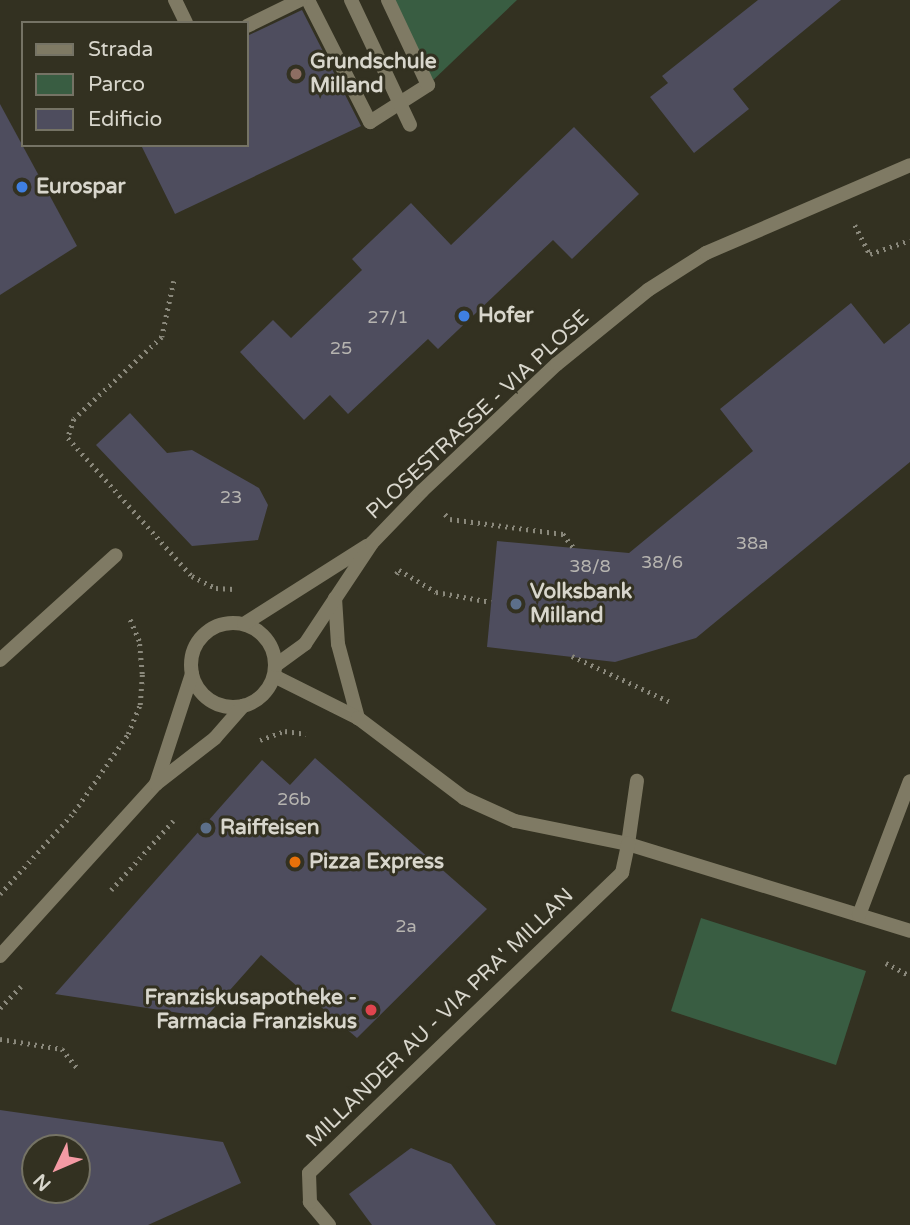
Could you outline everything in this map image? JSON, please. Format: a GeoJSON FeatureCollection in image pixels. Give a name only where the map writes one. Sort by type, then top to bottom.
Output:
{"type":"FeatureCollection","features":[{"type":"Feature","properties":{"kind":"street"},"geometry":{"type":"LineString","coordinates":[[175,0],[185,21]]}},
{"type":"Feature","properties":{"kind":"street"},"geometry":{"type":"LineString","coordinates":[[248,26],[300,0]]}},
{"type":"Feature","properties":{"kind":"street"},"geometry":{"type":"LineString","coordinates":[[308,0],[370,122],[428,85],[388,0]]}},
{"type":"Feature","properties":{"kind":"street"},"geometry":{"type":"LineString","coordinates":[[351,0],[410,125]]}},
{"type":"Feature","properties":{"kind":"street","name":"PLOSESTRASSE - VIA PLOSE"},"geometry":{"type":"LineString","coordinates":[[0,956],[156,784],[215,738],[243,706],[257,699],[275,671],[304,644],[372,543],[422,491],[557,364],[648,290],[706,253],[910,164]]}},
{"type":"Feature","properties":{"kind":"street","name":"PLOSESTRASSE - VIA PLOSE"},"geometry":{"type":"LineString","coordinates":[[156,784],[192,674],[195,646],[204,634],[222,624],[244,624],[372,543]]}},
{"type":"Feature","properties":{"kind":"street"},"geometry":{"type":"LineString","coordinates":[[0,660],[116,555]]}},
{"type":"Feature","properties":{"kind":"street"},"geometry":{"type":"LineString","coordinates":[[335,598],[338,644],[358,718]]}},
{"type":"Feature","properties":{"kind":"street"},"geometry":{"type":"LineString","coordinates":[[244,624],[267,639],[275,671],[358,718],[464,798],[515,821],[628,844],[910,931]]}},
{"type":"Feature","properties":{"kind":"street"},"geometry":{"type":"LineString","coordinates":[[192,674],[205,697],[229,707],[243,706]]}},
{"type":"Feature","properties":{"kind":"street","name":"MILLANDER AU - VIA PRA' MILLAN"},"geometry":{"type":"LineString","coordinates":[[329,1225],[310,1202],[309,1173],[622,873],[638,781]]}},
{"type":"Feature","properties":{"kind":"street"},"geometry":{"type":"LineString","coordinates":[[859,915],[910,781]]}},
{"type":"Feature","properties":{"kind":"path"},"geometry":{"type":"LineString","coordinates":[[839,194],[870,254],[910,240]]}},
{"type":"Feature","properties":{"kind":"path"},"geometry":{"type":"LineString","coordinates":[[174,281],[162,337],[74,419],[68,438],[192,576],[216,588],[244,588]]}},
{"type":"Feature","properties":{"kind":"path"},"geometry":{"type":"LineString","coordinates":[[422,491],[450,519],[563,534],[574,548]]}},
{"type":"Feature","properties":{"kind":"path"},"geometry":{"type":"LineString","coordinates":[[390,581],[399,570],[436,592],[491,602]]}},
{"type":"Feature","properties":{"kind":"path"},"geometry":{"type":"LineString","coordinates":[[0,894],[74,812],[128,734],[140,705],[142,674],[139,640],[130,618]]}},
{"type":"Feature","properties":{"kind":"path"},"geometry":{"type":"LineString","coordinates":[[572,656],[670,702]]}},
{"type":"Feature","properties":{"kind":"path"},"geometry":{"type":"LineString","coordinates":[[251,745],[285,731],[319,735]]}},
{"type":"Feature","properties":{"kind":"path"},"geometry":{"type":"LineString","coordinates":[[105,897],[178,816]]}},
{"type":"Feature","properties":{"kind":"path"},"geometry":{"type":"LineString","coordinates":[[876,960],[910,976]]}},
{"type":"Feature","properties":{"kind":"path"},"geometry":{"type":"LineString","coordinates":[[0,1008],[29,978]]}},
{"type":"Feature","properties":{"kind":"path"},"geometry":{"type":"LineString","coordinates":[[0,1039],[62,1049],[78,1069]]}},
{"type":"Feature","properties":{"kind":"green space"},"geometry":{"type":"Polygon","coordinates":[[[388,0],[517,0],[428,85],[388,0]]]}},
{"type":"Feature","properties":{"kind":"green space"},"geometry":{"type":"Polygon","coordinates":[[[701,918],[866,971],[836,1065],[671,1011],[701,918]]]}},
{"type":"Feature","properties":{"kind":"building"},"geometry":{"type":"Polygon","coordinates":[[[758,0],[841,0],[733,89],[749,109],[694,153],[650,97],[668,83],[662,76],[758,0]]]}},
{"type":"Feature","properties":{"kind":"building","name":"Grundschule Milland"},"geometry":{"type":"Polygon","coordinates":[[[302,10],[361,126],[175,214],[142,147],[248,147],[248,36],[302,10]]]}},
{"type":"Feature","properties":{"kind":"building","name":"Eurospar"},"geometry":{"type":"Polygon","coordinates":[[[0,104],[77,246],[0,295],[0,104]]]}},
{"type":"Feature","properties":{"kind":"building"},"geometry":{"type":"Polygon","coordinates":[[[574,127],[639,194],[572,259],[553,240],[438,349],[428,339],[348,414],[330,395],[304,420],[240,352],[273,320],[291,338],[362,270],[352,259],[411,203],[451,245],[574,127]]]}},
{"type":"Feature","properties":{"kind":"building"},"geometry":{"type":"Polygon","coordinates":[[[851,303],[884,344],[910,323],[910,462],[696,638],[615,662],[487,647],[497,541],[629,553],[753,451],[720,409],[851,303]]]}},
{"type":"Feature","properties":{"kind":"building"},"geometry":{"type":"Polygon","coordinates":[[[130,413],[167,453],[192,450],[259,488],[268,505],[258,540],[192,546],[96,445],[130,413]]]}},
{"type":"Feature","properties":{"kind":"building"},"geometry":{"type":"Polygon","coordinates":[[[315,758],[487,909],[357,1038],[261,955],[206,1017],[55,994],[262,760],[290,785],[315,758]]]}},
{"type":"Feature","properties":{"kind":"building"},"geometry":{"type":"Polygon","coordinates":[[[0,1110],[223,1142],[241,1183],[148,1225],[0,1225],[0,1110]]]}},
{"type":"Feature","properties":{"kind":"building"},"geometry":{"type":"Polygon","coordinates":[[[411,1148],[451,1164],[496,1225],[372,1225],[349,1194],[411,1148]]]}},
{"type":"Feature","properties":{"kind":"place","name":"Grundschule Milland"},"geometry":{"type":"Point","coordinates":[296,74]}},
{"type":"Feature","properties":{"kind":"place","name":"Eurospar"},"geometry":{"type":"Point","coordinates":[22,187]}},
{"type":"Feature","properties":{"kind":"place","name":"Hofer"},"geometry":{"type":"Point","coordinates":[464,316]}},
{"type":"Feature","properties":{"kind":"place","name":"Volksbank Milland"},"geometry":{"type":"Point","coordinates":[516,604]}},
{"type":"Feature","properties":{"kind":"place","name":"Raiffeisen"},"geometry":{"type":"Point","coordinates":[206,828]}},
{"type":"Feature","properties":{"kind":"place","name":"Pizza Express"},"geometry":{"type":"Point","coordinates":[295,862]}},
{"type":"Feature","properties":{"kind":"place","name":"Franziskusapotheke - Farmacia Franziskus"},"geometry":{"type":"Point","coordinates":[371,1010]}}]}
